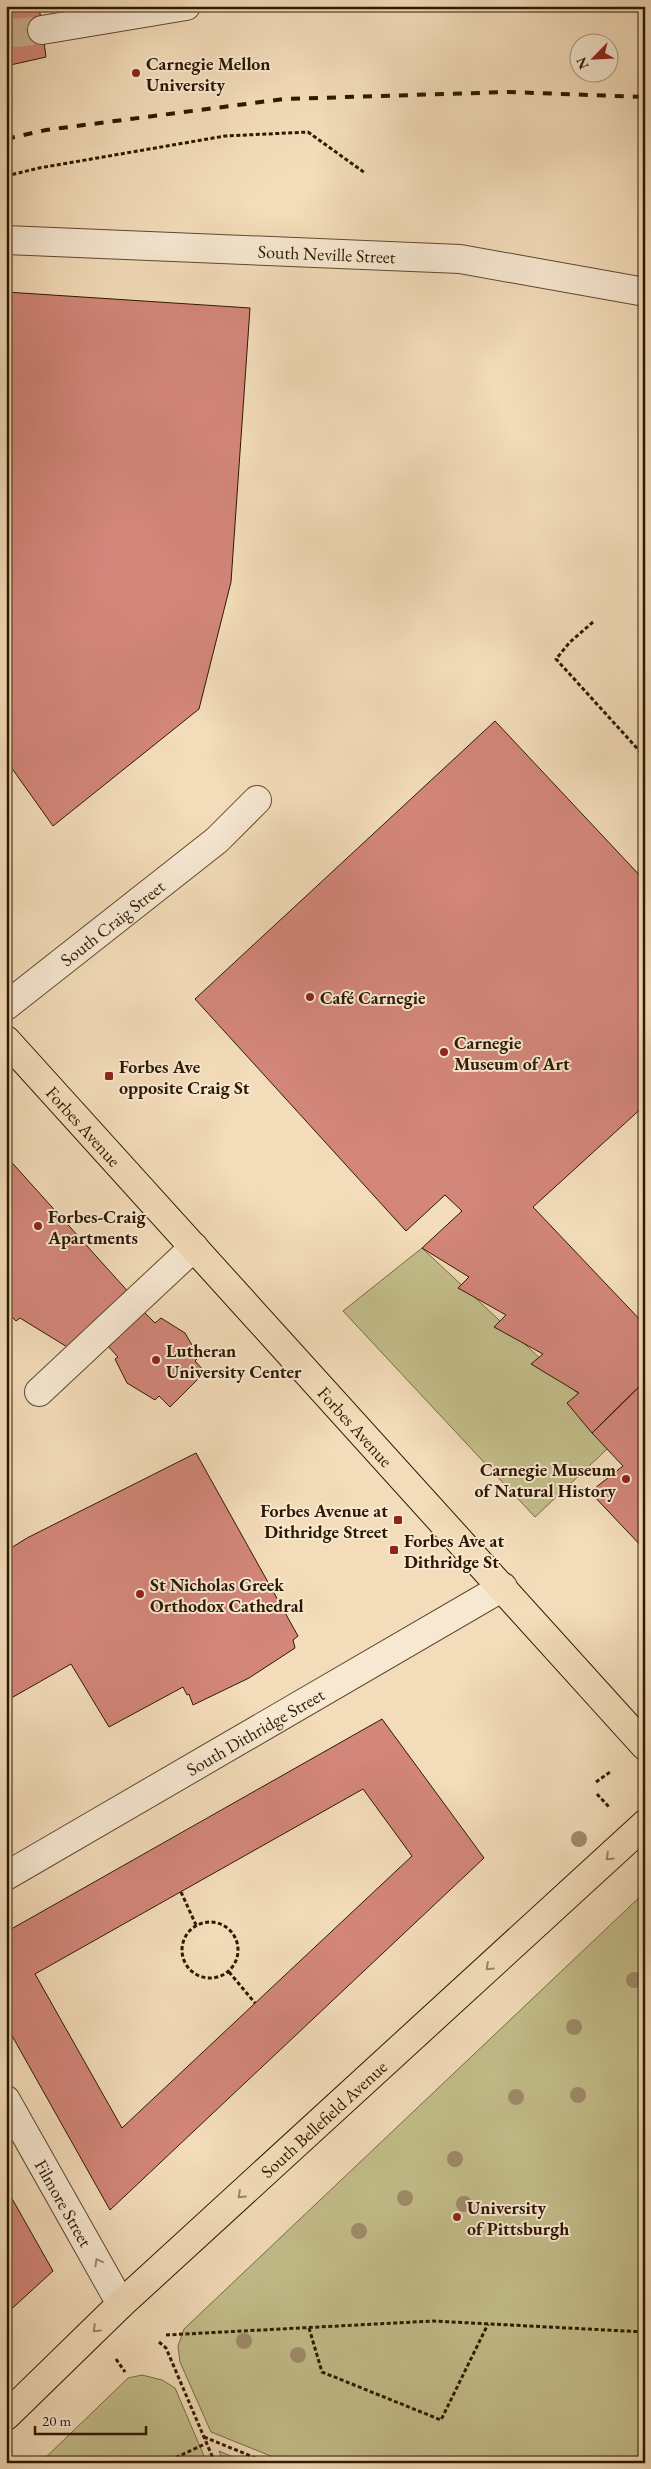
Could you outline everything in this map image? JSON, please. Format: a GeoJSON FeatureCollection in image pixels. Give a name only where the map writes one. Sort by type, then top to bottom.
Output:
{"type":"FeatureCollection","features":[{"type":"Feature","properties":{"kind":"main road","name":"Forbes Avenue"},"geometry":{"type":"LineString","coordinates":[[6,1040],[645,1746]]}},
{"type":"Feature","properties":{"kind":"main road","name":"South Bellefield Avenue"},"geometry":{"type":"LineString","coordinates":[[6,2416],[121,2304],[645,1824]]}},
{"type":"Feature","properties":{"kind":"street"},"geometry":{"type":"LineString","coordinates":[[42,30],[186,6]]}},
{"type":"Feature","properties":{"kind":"street","name":"South Neville Street"},"geometry":{"type":"LineString","coordinates":[[6,240],[460,259],[645,292]]}},
{"type":"Feature","properties":{"kind":"street","name":"South Craig Street"},"geometry":{"type":"LineString","coordinates":[[6,1006],[217,840],[256,800]]}},
{"type":"Feature","properties":{"kind":"street"},"geometry":{"type":"LineString","coordinates":[[38,1392],[194,1246]]}},
{"type":"Feature","properties":{"kind":"street","name":"South Dithridge Street"},"geometry":{"type":"LineString","coordinates":[[6,1876],[503,1587]]}},
{"type":"Feature","properties":{"kind":"street","name":"Filmore Street"},"geometry":{"type":"LineString","coordinates":[[6,2100],[121,2304]]}},
{"type":"Feature","properties":{"kind":"path"},"geometry":{"type":"LineString","coordinates":[[6,176],[39,168],[226,136],[308,132],[365,173]]}},
{"type":"Feature","properties":{"kind":"path"},"geometry":{"type":"LineString","coordinates":[[593,622],[570,642],[556,659],[645,757]]}},
{"type":"Feature","properties":{"kind":"path"},"geometry":{"type":"LineString","coordinates":[[596,1782],[610,1772]]}},
{"type":"Feature","properties":{"kind":"path"},"geometry":{"type":"LineString","coordinates":[[597,1794],[610,1808]]}},
{"type":"Feature","properties":{"kind":"path"},"geometry":{"type":"LineString","coordinates":[[181,1892],[196,1926]]}},
{"type":"Feature","properties":{"kind":"path"},"geometry":{"type":"LineString","coordinates":[[208,1922],[218,1922],[227,1927],[233,1934],[239,1951],[238,1960],[229,1972],[218,1978],[209,1978],[192,1972],[186,1966],[182,1947],[184,1937],[196,1926],[208,1922]]}},
{"type":"Feature","properties":{"kind":"path"},"geometry":{"type":"LineString","coordinates":[[229,1972],[255,2003]]}},
{"type":"Feature","properties":{"kind":"path"},"geometry":{"type":"LineString","coordinates":[[166,2335],[433,2321],[645,2332]]}},
{"type":"Feature","properties":{"kind":"path"},"geometry":{"type":"LineString","coordinates":[[309,2328],[322,2372],[441,2420],[488,2324]]}},
{"type":"Feature","properties":{"kind":"path"},"geometry":{"type":"LineString","coordinates":[[159,2342],[166,2348],[215,2463]]}},
{"type":"Feature","properties":{"kind":"path"},"geometry":{"type":"LineString","coordinates":[[116,2359],[125,2372]]}},
{"type":"Feature","properties":{"kind":"path"},"geometry":{"type":"LineString","coordinates":[[204,2436],[268,2463]]}},
{"type":"Feature","properties":{"kind":"path"},"geometry":{"type":"LineString","coordinates":[[164,2463],[207,2444]]}},
{"type":"Feature","properties":{"kind":"shaded area"},"geometry":{"type":"Polygon","coordinates":[[[422,1248],[622,1435],[535,1517],[343,1311],[422,1248]]]}},
{"type":"Feature","properties":{"kind":"shaded area","name":"University of Pittsburgh"},"geometry":{"type":"Polygon","coordinates":[[[645,1892],[645,2463],[288,2463],[211,2432],[180,2362],[178,2346],[184,2329],[645,1892]]]}},
{"type":"Feature","properties":{"kind":"shaded area"},"geometry":{"type":"Polygon","coordinates":[[[142,2375],[162,2380],[175,2388],[207,2463],[40,2463],[128,2378],[142,2375]]]}},
{"type":"Feature","properties":{"kind":"shaded area"},"geometry":{"type":"Polygon","coordinates":[[[219,2451],[247,2463],[224,2463],[219,2451]]]}},
{"type":"Feature","properties":{"kind":"building"},"geometry":{"type":"Polygon","coordinates":[[[6,6],[39,6],[46,57],[6,66],[6,6]]]}},
{"type":"Feature","properties":{"kind":"building"},"geometry":{"type":"Polygon","coordinates":[[[6,292],[250,308],[231,582],[199,709],[53,826],[6,760],[6,292]]]}},
{"type":"Feature","properties":{"kind":"building","name":"Carnegie Museum of Art"},"geometry":{"type":"Polygon","coordinates":[[[495,721],[645,881],[645,1105],[533,1207],[645,1325],[645,1381],[592,1433],[567,1403],[579,1393],[531,1364],[543,1354],[494,1327],[506,1315],[458,1288],[469,1277],[422,1248],[462,1211],[445,1195],[406,1231],[195,999],[495,721]]]}},
{"type":"Feature","properties":{"kind":"building","name":"Forbes-Craig Apartments"},"geometry":{"type":"Polygon","coordinates":[[[6,1156],[132,1296],[77,1353],[20,1318],[16,1321],[6,1311],[6,1156]]]}},
{"type":"Feature","properties":{"kind":"building","name":"Lutheran University Center"},"geometry":{"type":"Polygon","coordinates":[[[144,1312],[155,1323],[161,1318],[185,1333],[199,1357],[195,1361],[205,1372],[170,1407],[159,1396],[155,1400],[127,1383],[115,1359],[118,1357],[107,1345],[144,1312]]]}},
{"type":"Feature","properties":{"kind":"building","name":"Carnegie Museum of Natural History"},"geometry":{"type":"Polygon","coordinates":[[[645,1381],[645,1550],[590,1492],[623,1466],[592,1433],[645,1381]]]}},
{"type":"Feature","properties":{"kind":"building","name":"St Nicholas Greek Orthodox Cathedral"},"geometry":{"type":"Polygon","coordinates":[[[196,1453],[298,1636],[293,1640],[295,1648],[249,1678],[193,1705],[189,1694],[187,1695],[183,1687],[109,1727],[71,1664],[6,1701],[6,1551],[27,1538],[196,1453]]]}},
{"type":"Feature","properties":{"kind":"building"},"geometry":{"type":"Polygon","coordinates":[[[382,1719],[484,1858],[110,2210],[6,2025],[6,1932],[382,1719]],[[363,1789],[35,1974],[122,2128],[412,1856],[363,1789]]]}},
{"type":"Feature","properties":{"kind":"building"},"geometry":{"type":"Polygon","coordinates":[[[6,2188],[53,2271],[6,2314],[6,2188]]]}},
{"type":"Feature","properties":{"kind":"tunnel"},"geometry":{"type":"LineString","coordinates":[[6,34],[42,30]]}},
{"type":"Feature","properties":{"kind":"railway"},"geometry":{"type":"LineString","coordinates":[[6,139],[46,130],[284,99],[508,92],[645,97]]}},
{"type":"Feature","properties":{"kind":"place","name":"Carnegie Mellon University"},"geometry":{"type":"Point","coordinates":[136,73]}},
{"type":"Feature","properties":{"kind":"place","name":"Café Carnegie"},"geometry":{"type":"Point","coordinates":[310,997]}},
{"type":"Feature","properties":{"kind":"place","name":"Carnegie Museum of Art"},"geometry":{"type":"Point","coordinates":[444,1052]}},
{"type":"Feature","properties":{"kind":"place","name":"Forbes Ave opposite Craig St"},"geometry":{"type":"Point","coordinates":[109,1076]}},
{"type":"Feature","properties":{"kind":"place","name":"Forbes-Craig Apartments"},"geometry":{"type":"Point","coordinates":[38,1226]}},
{"type":"Feature","properties":{"kind":"place","name":"Lutheran University Center"},"geometry":{"type":"Point","coordinates":[156,1360]}},
{"type":"Feature","properties":{"kind":"place","name":"Carnegie Museum of Natural History"},"geometry":{"type":"Point","coordinates":[626,1479]}},
{"type":"Feature","properties":{"kind":"place","name":"Forbes Avenue at Dithridge Street"},"geometry":{"type":"Point","coordinates":[398,1520]}},
{"type":"Feature","properties":{"kind":"place","name":"Forbes Ave at Dithridge St"},"geometry":{"type":"Point","coordinates":[394,1550]}},
{"type":"Feature","properties":{"kind":"place","name":"St Nicholas Greek Orthodox Cathedral"},"geometry":{"type":"Point","coordinates":[140,1594]}},
{"type":"Feature","properties":{"kind":"place","name":"University of Pittsburgh"},"geometry":{"type":"Point","coordinates":[457,2217]}}]}
